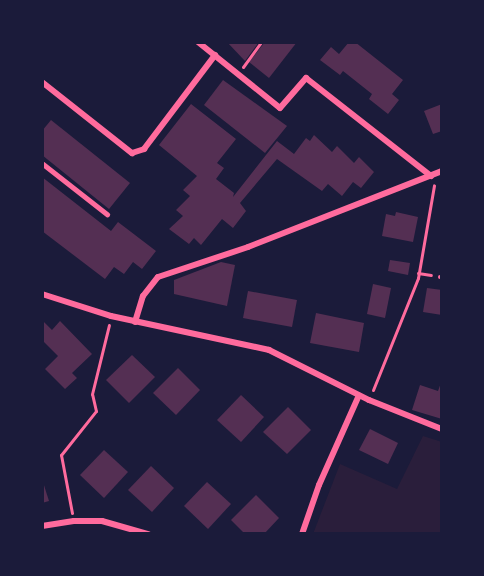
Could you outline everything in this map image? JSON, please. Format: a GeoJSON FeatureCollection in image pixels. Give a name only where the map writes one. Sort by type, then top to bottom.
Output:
{"type":"FeatureCollection","features":[{"type":"Feature","properties":{"kind":"street"},"geometry":{"type":"LineString","coordinates":[[198,42],[280,108],[306,78],[431,176]]}},
{"type":"Feature","properties":{"kind":"street"},"geometry":{"type":"LineString","coordinates":[[42,82],[132,153],[144,149],[215,55]]}},
{"type":"Feature","properties":{"kind":"street"},"geometry":{"type":"LineString","coordinates":[[135,321],[143,296],[158,277],[442,171]]}},
{"type":"Feature","properties":{"kind":"street"},"geometry":{"type":"LineString","coordinates":[[42,294],[111,316],[269,350],[369,400],[442,429]]}},
{"type":"Feature","properties":{"kind":"street"},"geometry":{"type":"LineString","coordinates":[[302,534],[319,485],[360,394]]}},
{"type":"Feature","properties":{"kind":"street"},"geometry":{"type":"LineString","coordinates":[[42,526],[74,521],[102,522],[148,534]]}},
{"type":"Feature","properties":{"kind":"lane"},"geometry":{"type":"LineString","coordinates":[[42,163],[107,214]]}},
{"type":"Feature","properties":{"kind":"path"},"geometry":{"type":"LineString","coordinates":[[238,74],[261,42]]}},
{"type":"Feature","properties":{"kind":"path"},"geometry":{"type":"LineString","coordinates":[[369,400],[418,278],[434,183]]}},
{"type":"Feature","properties":{"kind":"path"},"geometry":{"type":"LineString","coordinates":[[74,521],[61,455],[96,411],[92,394],[111,316]]}},
{"type":"Feature","properties":{"kind":"shaded area"},"geometry":{"type":"Polygon","coordinates":[[[423,436],[442,442],[442,534],[313,534],[340,464],[397,489],[423,436]]]}},
{"type":"Feature","properties":{"kind":"building"},"geometry":{"type":"Polygon","coordinates":[[[227,42],[259,42],[245,61],[227,42]]]}},
{"type":"Feature","properties":{"kind":"building"},"geometry":{"type":"Polygon","coordinates":[[[265,42],[297,42],[269,78],[249,62],[265,42]]]}},
{"type":"Feature","properties":{"kind":"building"},"geometry":{"type":"Polygon","coordinates":[[[349,42],[355,42],[403,80],[392,94],[399,100],[388,114],[369,99],[372,94],[343,71],[340,75],[320,60],[331,47],[339,54],[349,42]]]}},
{"type":"Feature","properties":{"kind":"building"},"geometry":{"type":"Polygon","coordinates":[[[223,80],[287,126],[265,153],[204,105],[223,80]]]}},
{"type":"Feature","properties":{"kind":"building"},"geometry":{"type":"Polygon","coordinates":[[[191,104],[236,139],[217,163],[224,168],[216,179],[234,193],[233,197],[277,141],[294,154],[306,138],[310,141],[314,135],[332,152],[337,146],[354,163],[359,157],[374,172],[361,188],[353,182],[342,196],[328,184],[322,191],[277,159],[240,203],[246,211],[233,228],[222,219],[201,245],[194,238],[189,244],[169,229],[183,216],[176,210],[190,196],[183,190],[197,176],[159,145],[191,104]]]}},
{"type":"Feature","properties":{"kind":"building"},"geometry":{"type":"Polygon","coordinates":[[[442,104],[442,131],[433,134],[424,111],[442,104]]]}},
{"type":"Feature","properties":{"kind":"building"},"geometry":{"type":"Polygon","coordinates":[[[51,120],[130,183],[109,209],[42,155],[42,131],[51,120]]]}},
{"type":"Feature","properties":{"kind":"building"},"geometry":{"type":"Polygon","coordinates":[[[42,177],[111,231],[118,222],[156,251],[142,269],[133,262],[124,274],[114,267],[105,279],[42,231],[42,177]]]}},
{"type":"Feature","properties":{"kind":"building"},"geometry":{"type":"Polygon","coordinates":[[[396,212],[418,217],[413,242],[382,236],[386,214],[395,216],[396,212]]]}},
{"type":"Feature","properties":{"kind":"building"},"geometry":{"type":"Polygon","coordinates":[[[390,260],[410,263],[408,275],[388,271],[390,260]]]}},
{"type":"Feature","properties":{"kind":"building"},"geometry":{"type":"Polygon","coordinates":[[[221,262],[235,265],[227,306],[174,294],[174,280],[221,262]]]}},
{"type":"Feature","properties":{"kind":"building"},"geometry":{"type":"Polygon","coordinates":[[[373,284],[391,288],[385,318],[367,314],[373,284]]]}},
{"type":"Feature","properties":{"kind":"building"},"geometry":{"type":"Polygon","coordinates":[[[427,288],[442,290],[442,315],[423,312],[427,288]]]}},
{"type":"Feature","properties":{"kind":"building"},"geometry":{"type":"Polygon","coordinates":[[[248,291],[297,300],[292,327],[243,318],[248,291]]]}},
{"type":"Feature","properties":{"kind":"building"},"geometry":{"type":"Polygon","coordinates":[[[316,313],[364,323],[359,352],[310,343],[316,313]]]}},
{"type":"Feature","properties":{"kind":"building"},"geometry":{"type":"Polygon","coordinates":[[[42,320],[52,330],[60,321],[92,354],[72,373],[77,378],[65,389],[45,369],[58,356],[42,340],[42,320]]]}},
{"type":"Feature","properties":{"kind":"building"},"geometry":{"type":"Polygon","coordinates":[[[132,355],[155,377],[129,403],[106,380],[132,355]]]}},
{"type":"Feature","properties":{"kind":"building"},"geometry":{"type":"Polygon","coordinates":[[[178,368],[200,390],[176,415],[153,393],[178,368]]]}},
{"type":"Feature","properties":{"kind":"building"},"geometry":{"type":"Polygon","coordinates":[[[442,380],[442,419],[412,410],[420,385],[438,391],[442,380]]]}},
{"type":"Feature","properties":{"kind":"building"},"geometry":{"type":"Polygon","coordinates":[[[241,395],[264,417],[241,442],[217,420],[241,395]]]}},
{"type":"Feature","properties":{"kind":"building"},"geometry":{"type":"Polygon","coordinates":[[[288,407],[311,430],[287,454],[263,432],[288,407]]]}},
{"type":"Feature","properties":{"kind":"building"},"geometry":{"type":"Polygon","coordinates":[[[370,429],[398,443],[388,464],[359,450],[370,429]]]}},
{"type":"Feature","properties":{"kind":"building"},"geometry":{"type":"Polygon","coordinates":[[[104,450],[128,472],[104,498],[80,475],[104,450]]]}},
{"type":"Feature","properties":{"kind":"building"},"geometry":{"type":"Polygon","coordinates":[[[151,466],[174,488],[152,512],[128,490],[151,466]]]}},
{"type":"Feature","properties":{"kind":"building"},"geometry":{"type":"Polygon","coordinates":[[[42,479],[49,501],[42,503],[42,479]]]}},
{"type":"Feature","properties":{"kind":"building"},"geometry":{"type":"Polygon","coordinates":[[[207,482],[231,504],[208,529],[184,506],[207,482]]]}},
{"type":"Feature","properties":{"kind":"building"},"geometry":{"type":"Polygon","coordinates":[[[256,495],[279,518],[264,534],[245,534],[231,520],[256,495]]]}}]}
